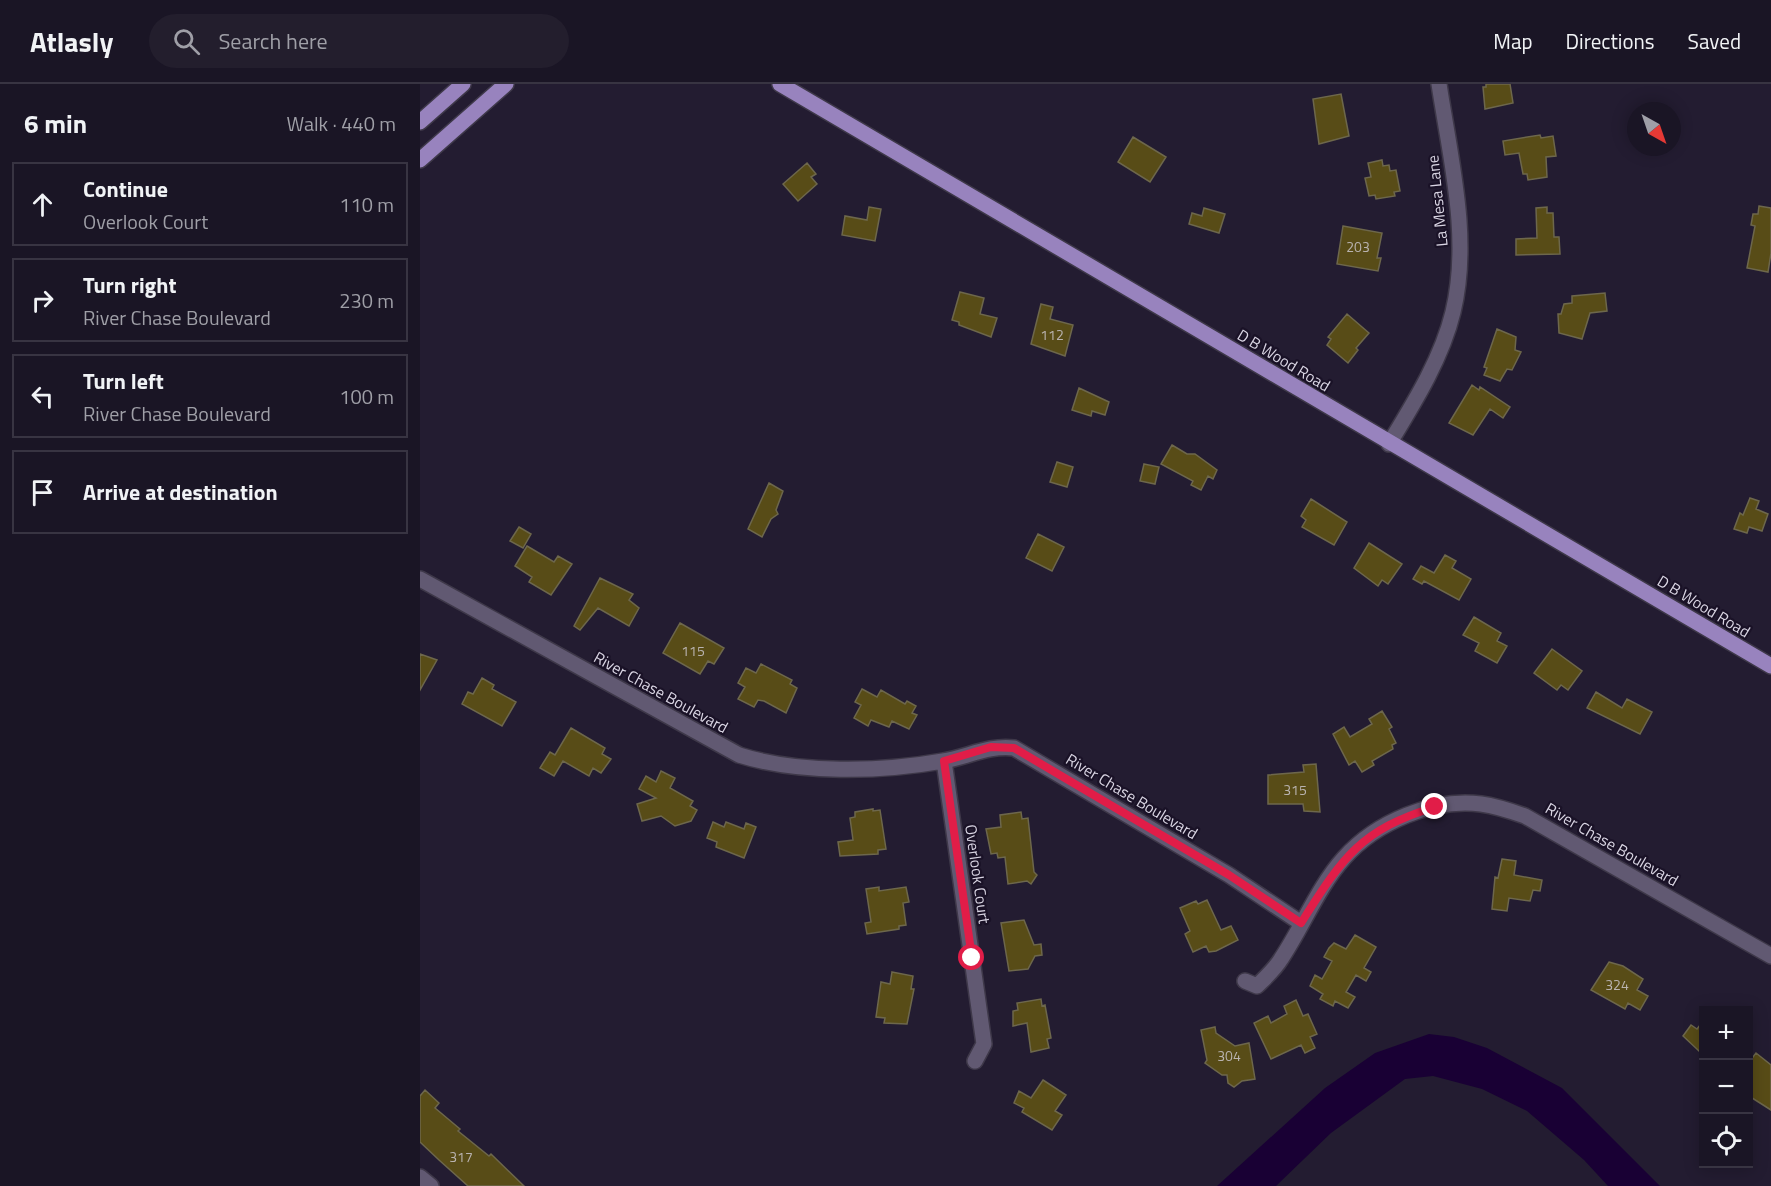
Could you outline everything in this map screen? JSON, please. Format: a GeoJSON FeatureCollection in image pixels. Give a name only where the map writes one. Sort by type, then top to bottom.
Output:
{"type":"FeatureCollection","features":[{"type":"Feature","properties":{"kind":"main road"},"geometry":{"type":"LineString","coordinates":[[420,122],[463,84]]}},
{"type":"Feature","properties":{"kind":"main road"},"geometry":{"type":"LineString","coordinates":[[420,160],[506,84]]}},
{"type":"Feature","properties":{"kind":"main road","name":"D B Wood Road"},"geometry":{"type":"LineString","coordinates":[[780,84],[1389,444],[1771,666]]}},
{"type":"Feature","properties":{"kind":"street","name":"La Mesa Lane"},"geometry":{"type":"LineString","coordinates":[[1389,444],[1419,392],[1440,349],[1456,297],[1460,230],[1439,84]]}},
{"type":"Feature","properties":{"kind":"street","name":"River Chase Boulevard"},"geometry":{"type":"LineString","coordinates":[[420,579],[739,756],[766,764],[799,768],[886,766],[944,761],[1002,747],[1014,748],[1094,794],[1301,923],[1344,857],[1377,830],[1412,814],[1435,807],[1480,804],[1525,816],[1556,831],[1771,956]]}},
{"type":"Feature","properties":{"kind":"street","name":"Overlook Court"},"geometry":{"type":"LineString","coordinates":[[944,761],[984,1044],[975,1061]]}},
{"type":"Feature","properties":{"kind":"street"},"geometry":{"type":"LineString","coordinates":[[1245,981],[1257,987],[1280,961],[1301,923]]}},
{"type":"Feature","properties":{"kind":"street"},"geometry":{"type":"LineString","coordinates":[[420,1177],[431,1186]]}},
{"type":"Feature","properties":{"kind":"shaded area"},"geometry":{"type":"Polygon","coordinates":[[[1429,1034],[1454,1037],[1487,1048],[1562,1088],[1660,1186],[1608,1186],[1584,1160],[1527,1111],[1482,1089],[1433,1076],[1405,1079],[1331,1133],[1276,1186],[1217,1186],[1325,1088],[1375,1053],[1429,1034]]]}},
{"type":"Feature","properties":{"kind":"building"},"geometry":{"type":"Polygon","coordinates":[[[1486,84],[1510,84],[1513,103],[1485,109],[1483,87],[1486,87],[1486,84]]]}},
{"type":"Feature","properties":{"kind":"building"},"geometry":{"type":"Polygon","coordinates":[[[1341,94],[1349,136],[1319,144],[1313,99],[1341,94]]]}},
{"type":"Feature","properties":{"kind":"building"},"geometry":{"type":"Polygon","coordinates":[[[1540,135],[1541,138],[1553,136],[1556,156],[1546,157],[1547,177],[1528,180],[1527,174],[1523,174],[1519,153],[1505,155],[1503,141],[1540,135]]]}},
{"type":"Feature","properties":{"kind":"building"},"geometry":{"type":"Polygon","coordinates":[[[1133,137],[1166,157],[1150,182],[1118,162],[1133,137]]]}},
{"type":"Feature","properties":{"kind":"building"},"geometry":{"type":"Polygon","coordinates":[[[1382,160],[1383,166],[1389,165],[1390,171],[1396,170],[1400,191],[1394,192],[1395,196],[1376,199],[1375,195],[1369,196],[1365,178],[1371,177],[1368,163],[1382,160]]]}},
{"type":"Feature","properties":{"kind":"building"},"geometry":{"type":"Polygon","coordinates":[[[807,163],[816,174],[811,177],[817,184],[798,201],[783,184],[807,163]]]}},
{"type":"Feature","properties":{"kind":"building"},"geometry":{"type":"Polygon","coordinates":[[[1759,206],[1771,208],[1771,253],[1768,272],[1747,268],[1755,226],[1751,225],[1753,214],[1758,214],[1759,206]]]}},
{"type":"Feature","properties":{"kind":"building"},"geometry":{"type":"Polygon","coordinates":[[[869,207],[881,209],[875,241],[842,235],[845,216],[867,220],[869,207]]]}},
{"type":"Feature","properties":{"kind":"building"},"geometry":{"type":"Polygon","coordinates":[[[1547,207],[1547,213],[1553,213],[1554,237],[1559,237],[1560,254],[1516,255],[1516,239],[1537,238],[1536,208],[1547,207]]]}},
{"type":"Feature","properties":{"kind":"building"},"geometry":{"type":"Polygon","coordinates":[[[1204,208],[1225,214],[1219,233],[1189,224],[1192,213],[1202,216],[1204,208]]]}},
{"type":"Feature","properties":{"kind":"building"},"geometry":{"type":"Polygon","coordinates":[[[1343,226],[1382,233],[1377,258],[1381,258],[1378,271],[1337,264],[1343,226]]]}},
{"type":"Feature","properties":{"kind":"building"},"geometry":{"type":"Polygon","coordinates":[[[960,292],[984,298],[980,314],[997,318],[991,337],[952,320],[960,292]]]}},
{"type":"Feature","properties":{"kind":"building"},"geometry":{"type":"Polygon","coordinates":[[[1605,293],[1607,311],[1590,313],[1582,339],[1559,333],[1558,314],[1561,314],[1564,304],[1572,303],[1572,296],[1605,293]]]}},
{"type":"Feature","properties":{"kind":"building"},"geometry":{"type":"Polygon","coordinates":[[[1041,304],[1053,307],[1050,319],[1073,325],[1065,356],[1031,344],[1041,304]]]}},
{"type":"Feature","properties":{"kind":"building"},"geometry":{"type":"Polygon","coordinates":[[[1347,314],[1369,333],[1356,348],[1358,350],[1348,363],[1327,345],[1331,339],[1328,337],[1347,314]]]}},
{"type":"Feature","properties":{"kind":"building"},"geometry":{"type":"Polygon","coordinates":[[[1497,329],[1516,337],[1515,350],[1521,352],[1512,370],[1507,369],[1500,381],[1484,375],[1487,368],[1484,367],[1497,329]]]}},
{"type":"Feature","properties":{"kind":"building"},"geometry":{"type":"Polygon","coordinates":[[[1472,385],[1479,390],[1480,387],[1510,407],[1503,418],[1490,409],[1473,435],[1449,423],[1472,385]]]}},
{"type":"Feature","properties":{"kind":"building"},"geometry":{"type":"Polygon","coordinates":[[[1079,388],[1109,402],[1105,415],[1092,411],[1091,416],[1072,410],[1079,388]]]}},
{"type":"Feature","properties":{"kind":"building"},"geometry":{"type":"Polygon","coordinates":[[[1172,445],[1187,454],[1195,454],[1217,470],[1213,479],[1208,476],[1201,490],[1191,485],[1193,481],[1161,464],[1172,445]]]}},
{"type":"Feature","properties":{"kind":"building"},"geometry":{"type":"Polygon","coordinates":[[[1057,462],[1073,467],[1067,487],[1050,482],[1057,462]]]}},
{"type":"Feature","properties":{"kind":"building"},"geometry":{"type":"Polygon","coordinates":[[[1144,464],[1159,467],[1155,484],[1140,481],[1144,464]]]}},
{"type":"Feature","properties":{"kind":"building"},"geometry":{"type":"Polygon","coordinates":[[[769,483],[783,491],[776,510],[778,514],[771,519],[762,537],[748,529],[769,483]]]}},
{"type":"Feature","properties":{"kind":"building"},"geometry":{"type":"Polygon","coordinates":[[[1750,498],[1759,501],[1756,509],[1768,514],[1762,531],[1749,527],[1747,533],[1734,529],[1740,513],[1743,515],[1750,498]]]}},
{"type":"Feature","properties":{"kind":"building"},"geometry":{"type":"Polygon","coordinates":[[[1311,499],[1347,522],[1334,545],[1302,527],[1306,520],[1301,516],[1311,499]]]}},
{"type":"Feature","properties":{"kind":"building"},"geometry":{"type":"Polygon","coordinates":[[[519,527],[531,534],[523,548],[510,541],[519,527]]]}},
{"type":"Feature","properties":{"kind":"building"},"geometry":{"type":"Polygon","coordinates":[[[1038,534],[1064,547],[1052,571],[1026,558],[1038,534]]]}},
{"type":"Feature","properties":{"kind":"building"},"geometry":{"type":"Polygon","coordinates":[[[1369,543],[1402,564],[1388,584],[1382,580],[1378,586],[1354,568],[1369,543]]]}},
{"type":"Feature","properties":{"kind":"building"},"geometry":{"type":"Polygon","coordinates":[[[527,546],[554,562],[558,556],[572,564],[551,595],[529,582],[532,577],[515,566],[527,546]]]}},
{"type":"Feature","properties":{"kind":"building"},"geometry":{"type":"Polygon","coordinates":[[[1445,555],[1456,561],[1452,568],[1471,579],[1459,600],[1424,581],[1422,584],[1413,579],[1421,566],[1434,573],[1445,555]]]}},
{"type":"Feature","properties":{"kind":"building"},"geometry":{"type":"Polygon","coordinates":[[[600,578],[633,594],[629,600],[639,608],[629,626],[598,608],[580,630],[574,626],[600,578]]]}},
{"type":"Feature","properties":{"kind":"building"},"geometry":{"type":"Polygon","coordinates":[[[1474,617],[1501,633],[1497,641],[1507,646],[1497,663],[1475,651],[1479,643],[1463,635],[1474,617]]]}},
{"type":"Feature","properties":{"kind":"building"},"geometry":{"type":"Polygon","coordinates":[[[680,623],[724,648],[714,664],[708,661],[700,674],[663,653],[680,623]]]}},
{"type":"Feature","properties":{"kind":"building"},"geometry":{"type":"Polygon","coordinates":[[[1552,649],[1582,671],[1568,690],[1561,685],[1557,690],[1534,673],[1552,649]]]}},
{"type":"Feature","properties":{"kind":"building"},"geometry":{"type":"Polygon","coordinates":[[[420,654],[437,660],[420,690],[420,654]]]}},
{"type":"Feature","properties":{"kind":"building"},"geometry":{"type":"Polygon","coordinates":[[[761,664],[792,680],[790,684],[797,688],[786,713],[764,701],[758,700],[754,707],[738,699],[745,687],[738,683],[746,668],[756,673],[761,664]]]}},
{"type":"Feature","properties":{"kind":"building"},"geometry":{"type":"Polygon","coordinates":[[[482,678],[494,685],[492,689],[516,702],[502,726],[462,704],[468,692],[473,694],[482,678]]]}},
{"type":"Feature","properties":{"kind":"building"},"geometry":{"type":"Polygon","coordinates":[[[862,689],[877,697],[881,690],[905,704],[907,701],[916,706],[912,713],[917,715],[909,729],[892,721],[889,727],[871,720],[868,726],[854,718],[861,705],[855,702],[862,689]]]}},
{"type":"Feature","properties":{"kind":"building"},"geometry":{"type":"Polygon","coordinates":[[[1596,692],[1622,708],[1627,699],[1652,712],[1640,734],[1587,708],[1596,692]]]}},
{"type":"Feature","properties":{"kind":"building"},"geometry":{"type":"Polygon","coordinates":[[[1382,711],[1392,727],[1389,729],[1396,743],[1392,745],[1393,749],[1372,761],[1374,765],[1362,772],[1355,761],[1349,765],[1333,734],[1344,727],[1350,737],[1372,724],[1369,719],[1382,711]]]}},
{"type":"Feature","properties":{"kind":"building"},"geometry":{"type":"Polygon","coordinates":[[[571,728],[605,748],[602,754],[611,759],[601,773],[593,768],[589,776],[563,761],[554,776],[540,768],[550,752],[555,755],[571,728]]]}},
{"type":"Feature","properties":{"kind":"building"},"geometry":{"type":"Polygon","coordinates":[[[1316,764],[1320,812],[1304,811],[1303,804],[1268,804],[1268,775],[1304,772],[1303,765],[1316,764]]]}},
{"type":"Feature","properties":{"kind":"building"},"geometry":{"type":"Polygon","coordinates":[[[661,771],[675,778],[670,788],[693,801],[690,806],[697,810],[691,821],[675,826],[661,816],[642,821],[637,804],[656,798],[639,789],[646,776],[656,782],[661,771]]]}},
{"type":"Feature","properties":{"kind":"building"},"geometry":{"type":"Polygon","coordinates":[[[873,809],[873,811],[880,810],[886,849],[878,850],[878,854],[840,856],[838,842],[853,840],[850,818],[855,817],[855,812],[873,809]]]}},
{"type":"Feature","properties":{"kind":"building"},"geometry":{"type":"Polygon","coordinates":[[[1021,812],[1022,819],[1028,818],[1034,872],[1037,875],[1031,884],[1027,881],[1008,884],[1005,857],[998,858],[997,853],[991,854],[986,829],[1001,827],[1000,815],[1021,812]]]}},
{"type":"Feature","properties":{"kind":"building"},"geometry":{"type":"Polygon","coordinates":[[[713,822],[724,827],[726,822],[744,829],[746,823],[756,827],[744,858],[716,847],[717,842],[707,838],[713,822]]]}},
{"type":"Feature","properties":{"kind":"building"},"geometry":{"type":"Polygon","coordinates":[[[1502,859],[1516,861],[1514,875],[1542,880],[1540,891],[1533,890],[1530,901],[1509,898],[1507,911],[1492,909],[1495,877],[1498,878],[1502,859]]]}},
{"type":"Feature","properties":{"kind":"building"},"geometry":{"type":"Polygon","coordinates":[[[879,887],[879,891],[906,887],[909,902],[903,903],[906,925],[899,926],[899,929],[867,934],[865,923],[871,922],[866,889],[879,887]]]}},
{"type":"Feature","properties":{"kind":"building"},"geometry":{"type":"Polygon","coordinates":[[[1207,900],[1221,930],[1231,926],[1238,940],[1216,951],[1209,952],[1206,946],[1193,952],[1185,934],[1190,931],[1180,908],[1196,901],[1198,904],[1207,900]]]}},
{"type":"Feature","properties":{"kind":"building"},"geometry":{"type":"Polygon","coordinates":[[[1024,920],[1034,945],[1041,944],[1042,955],[1035,956],[1028,969],[1009,971],[1001,923],[1024,920]]]}},
{"type":"Feature","properties":{"kind":"building"},"geometry":{"type":"Polygon","coordinates":[[[1355,935],[1376,947],[1364,968],[1371,972],[1366,981],[1356,975],[1346,992],[1355,997],[1348,1008],[1335,1001],[1333,1006],[1320,999],[1323,994],[1310,986],[1315,975],[1322,979],[1332,961],[1324,957],[1329,948],[1334,943],[1346,949],[1355,935]]]}},
{"type":"Feature","properties":{"kind":"building"},"geometry":{"type":"Polygon","coordinates":[[[1609,962],[1623,966],[1643,979],[1637,990],[1648,996],[1640,1010],[1628,1003],[1625,1009],[1591,990],[1609,962]]]}},
{"type":"Feature","properties":{"kind":"building"},"geometry":{"type":"Polygon","coordinates":[[[892,972],[913,976],[911,989],[914,989],[907,1024],[884,1023],[885,1018],[876,1017],[881,982],[890,984],[892,972]]]}},
{"type":"Feature","properties":{"kind":"building"},"geometry":{"type":"Polygon","coordinates":[[[1041,999],[1042,1006],[1045,1005],[1051,1038],[1047,1039],[1049,1048],[1031,1052],[1027,1023],[1013,1026],[1013,1011],[1018,1010],[1017,1003],[1041,999]]]}},
{"type":"Feature","properties":{"kind":"building"},"geometry":{"type":"Polygon","coordinates":[[[1296,1000],[1303,1016],[1308,1014],[1317,1034],[1310,1037],[1315,1048],[1305,1053],[1301,1045],[1271,1059],[1254,1023],[1268,1016],[1271,1023],[1287,1014],[1284,1006],[1296,1000]]]}},
{"type":"Feature","properties":{"kind":"building"},"geometry":{"type":"Polygon","coordinates":[[[1691,1025],[1697,1029],[1699,1026],[1699,1051],[1683,1036],[1691,1025]]]}},
{"type":"Feature","properties":{"kind":"building"},"geometry":{"type":"Polygon","coordinates":[[[1215,1027],[1216,1033],[1235,1046],[1249,1043],[1255,1079],[1242,1081],[1234,1087],[1228,1083],[1227,1075],[1222,1075],[1205,1063],[1207,1060],[1201,1030],[1215,1027]]]}},
{"type":"Feature","properties":{"kind":"building"},"geometry":{"type":"Polygon","coordinates":[[[1756,1053],[1771,1065],[1771,1110],[1753,1099],[1753,1057],[1756,1053]]]}},
{"type":"Feature","properties":{"kind":"building"},"geometry":{"type":"Polygon","coordinates":[[[1043,1080],[1066,1095],[1055,1111],[1062,1115],[1052,1130],[1022,1112],[1024,1108],[1014,1103],[1019,1091],[1031,1098],[1043,1080]]]}},
{"type":"Feature","properties":{"kind":"building"},"geometry":{"type":"Polygon","coordinates":[[[425,1090],[439,1103],[435,1108],[460,1129],[458,1131],[489,1156],[491,1154],[524,1186],[468,1186],[420,1142],[420,1096],[425,1090]]]}},
{"type":"Feature","properties":{"kind":"route"},"geometry":{"type":"LineString","coordinates":[[972,958],[944,761],[991,747],[1014,748],[1229,875],[1301,923],[1344,857],[1377,830],[1412,814],[1435,807]]}}]}
